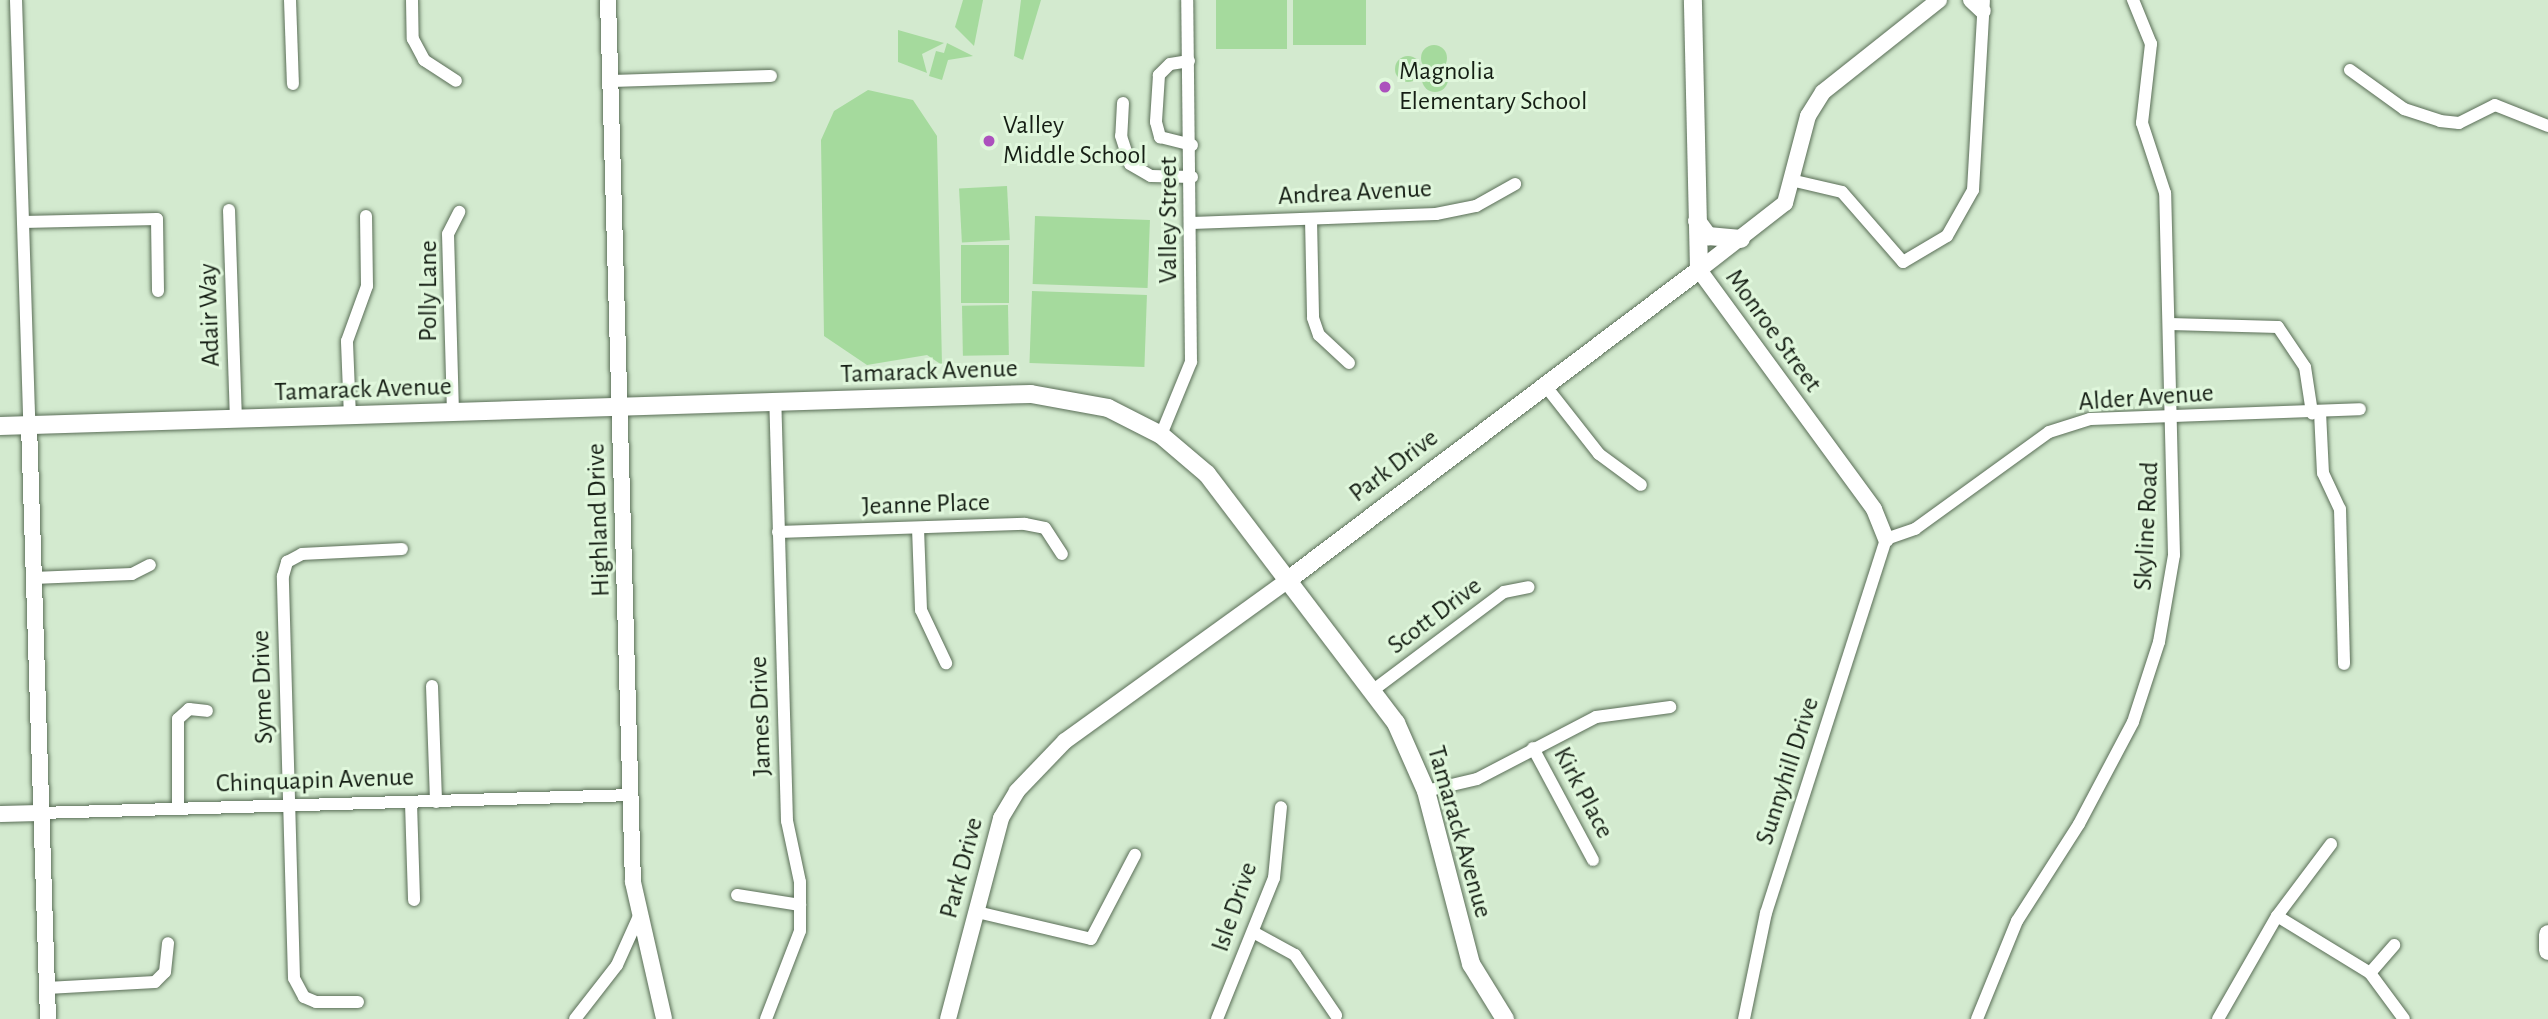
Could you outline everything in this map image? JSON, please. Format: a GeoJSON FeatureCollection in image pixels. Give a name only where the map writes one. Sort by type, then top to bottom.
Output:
{"type":"FeatureCollection","features":[{"type":"Feature","properties":{"kind":"main road","name":"Monroe Street"},"geometry":{"type":"LineString","coordinates":[[1693,0],[1699,270]]}},
{"type":"Feature","properties":{"kind":"main road"},"geometry":{"type":"LineString","coordinates":[[1697,221],[1708,236],[1741,239]]}},
{"type":"Feature","properties":{"kind":"main road","name":"Park Drive"},"geometry":{"type":"LineString","coordinates":[[1288,580],[1544,384],[1699,270]]}},
{"type":"Feature","properties":{"kind":"main road","name":"Tamarack Avenue"},"geometry":{"type":"LineString","coordinates":[[0,426],[620,409],[1031,394],[1108,408],[1161,435],[1207,474],[1372,691],[1414,754],[1471,964],[1505,1019]]}},
{"type":"Feature","properties":{"kind":"main road"},"geometry":{"type":"LineString","coordinates":[[2548,934],[2548,950]]}},
{"type":"Feature","properties":{"kind":"street"},"geometry":{"type":"LineString","coordinates":[[16,0],[48,1019]]}},
{"type":"Feature","properties":{"kind":"street"},"geometry":{"type":"LineString","coordinates":[[290,0],[293,84]]}},
{"type":"Feature","properties":{"kind":"street"},"geometry":{"type":"LineString","coordinates":[[412,0],[413,39],[424,60],[456,81]]}},
{"type":"Feature","properties":{"kind":"street","name":"Highland Drive"},"geometry":{"type":"LineString","coordinates":[[575,1019],[617,965],[639,916],[631,796],[608,0]]}},
{"type":"Feature","properties":{"kind":"street","name":"Valley Street"},"geometry":{"type":"LineString","coordinates":[[1161,435],[1191,362],[1192,145],[1187,0]]}},
{"type":"Feature","properties":{"kind":"street","name":"Park Drive"},"geometry":{"type":"LineString","coordinates":[[1699,270],[1778,212],[1795,181],[1808,116],[1823,92],[1939,0]]}},
{"type":"Feature","properties":{"kind":"street","name":"Skyline Road"},"geometry":{"type":"LineString","coordinates":[[1977,1019],[2017,921],[2079,824],[2133,722],[2160,642],[2174,555],[2173,417],[2165,193],[2142,123],[2151,44],[2133,0]]}},
{"type":"Feature","properties":{"kind":"street"},"geometry":{"type":"LineString","coordinates":[[1795,181],[1842,192],[1894,258],[1917,259],[1957,226],[1973,190],[1979,4]]}},
{"type":"Feature","properties":{"kind":"street"},"geometry":{"type":"LineString","coordinates":[[1189,61],[1170,64],[1159,75],[1156,122],[1160,136],[1192,145]]}},
{"type":"Feature","properties":{"kind":"street"},"geometry":{"type":"LineString","coordinates":[[2350,70],[2404,110],[2440,121],[2459,123],[2495,105],[2548,126]]}},
{"type":"Feature","properties":{"kind":"street"},"geometry":{"type":"LineString","coordinates":[[611,81],[771,76]]}},
{"type":"Feature","properties":{"kind":"street"},"geometry":{"type":"LineString","coordinates":[[1123,103],[1121,136],[1130,164],[1151,176],[1192,177]]}},
{"type":"Feature","properties":{"kind":"street","name":"Andrea Avenue"},"geometry":{"type":"LineString","coordinates":[[1192,223],[1436,214],[1476,206],[1514,184]]}},
{"type":"Feature","properties":{"kind":"street","name":"Adair Way"},"geometry":{"type":"LineString","coordinates":[[229,211],[236,419]]}},
{"type":"Feature","properties":{"kind":"street","name":"Polly Lane"},"geometry":{"type":"LineString","coordinates":[[453,413],[448,234],[459,212]]}},
{"type":"Feature","properties":{"kind":"street"},"geometry":{"type":"LineString","coordinates":[[350,417],[347,341],[367,286],[366,216]]}},
{"type":"Feature","properties":{"kind":"street"},"geometry":{"type":"LineString","coordinates":[[23,222],[157,219],[158,291]]}},
{"type":"Feature","properties":{"kind":"street"},"geometry":{"type":"LineString","coordinates":[[1311,219],[1313,318],[1319,335],[1349,363]]}},
{"type":"Feature","properties":{"kind":"street","name":"Monroe Street"},"geometry":{"type":"LineString","coordinates":[[1699,270],[1874,509],[1886,539]]}},
{"type":"Feature","properties":{"kind":"street"},"geometry":{"type":"LineString","coordinates":[[2170,324],[2278,327],[2305,367],[2316,412],[2323,473],[2340,509],[2344,664]]}},
{"type":"Feature","properties":{"kind":"street"},"geometry":{"type":"LineString","coordinates":[[1544,384],[1599,454],[1641,485]]}},
{"type":"Feature","properties":{"kind":"street","name":"James Drive"},"geometry":{"type":"LineString","coordinates":[[766,1019],[791,962],[800,905],[788,821],[775,403]]}},
{"type":"Feature","properties":{"kind":"street","name":"Alder Avenue"},"geometry":{"type":"LineString","coordinates":[[1886,539],[1915,529],[2049,432],[2090,419],[2360,409]]}},
{"type":"Feature","properties":{"kind":"street","name":"Jeanne Place"},"geometry":{"type":"LineString","coordinates":[[778,532],[1025,524],[1045,528],[1062,554]]}},
{"type":"Feature","properties":{"kind":"street"},"geometry":{"type":"LineString","coordinates":[[918,528],[921,610],[946,663]]}},
{"type":"Feature","properties":{"kind":"street","name":"Sunnyhill Drive"},"geometry":{"type":"LineString","coordinates":[[1744,1019],[1766,913],[1886,539]]}},
{"type":"Feature","properties":{"kind":"street","name":"Syme Drive"},"geometry":{"type":"LineString","coordinates":[[358,1002],[316,1002],[304,997],[294,978],[287,562],[302,554],[402,550]]}},
{"type":"Feature","properties":{"kind":"street"},"geometry":{"type":"LineString","coordinates":[[33,578],[132,574],[150,565]]}},
{"type":"Feature","properties":{"kind":"street","name":"Park Drive"},"geometry":{"type":"LineString","coordinates":[[947,1019],[1001,818],[1046,759],[1288,580]]}},
{"type":"Feature","properties":{"kind":"street","name":"Scott Drive"},"geometry":{"type":"LineString","coordinates":[[1372,691],[1504,592],[1529,587]]}},
{"type":"Feature","properties":{"kind":"street"},"geometry":{"type":"LineString","coordinates":[[432,686],[436,802]]}},
{"type":"Feature","properties":{"kind":"street"},"geometry":{"type":"LineString","coordinates":[[1426,791],[1477,779],[1596,717],[1670,707]]}},
{"type":"Feature","properties":{"kind":"street"},"geometry":{"type":"LineString","coordinates":[[178,809],[178,719],[189,709],[207,710]]}},
{"type":"Feature","properties":{"kind":"street","name":"Kirk Place"},"geometry":{"type":"LineString","coordinates":[[1533,748],[1593,860]]}},
{"type":"Feature","properties":{"kind":"street","name":"Chinquapin Avenue"},"geometry":{"type":"LineString","coordinates":[[0,814],[631,796]]}},
{"type":"Feature","properties":{"kind":"street"},"geometry":{"type":"LineString","coordinates":[[411,803],[414,900]]}},
{"type":"Feature","properties":{"kind":"street","name":"Isle Drive"},"geometry":{"type":"LineString","coordinates":[[1217,1019],[1274,878],[1281,807]]}},
{"type":"Feature","properties":{"kind":"street"},"geometry":{"type":"LineString","coordinates":[[2218,1019],[2277,916],[2332,844]]}},
{"type":"Feature","properties":{"kind":"street"},"geometry":{"type":"LineString","coordinates":[[977,912],[1091,939],[1135,855]]}},
{"type":"Feature","properties":{"kind":"street"},"geometry":{"type":"LineString","coordinates":[[737,895],[800,905]]}},
{"type":"Feature","properties":{"kind":"street"},"geometry":{"type":"LineString","coordinates":[[639,916],[664,1019]]}},
{"type":"Feature","properties":{"kind":"street"},"geometry":{"type":"LineString","coordinates":[[2277,916],[2370,973],[2404,1019]]}},
{"type":"Feature","properties":{"kind":"street"},"geometry":{"type":"LineString","coordinates":[[1253,932],[1295,955],[1336,1015]]}},
{"type":"Feature","properties":{"kind":"street"},"geometry":{"type":"LineString","coordinates":[[47,988],[155,982],[165,972],[168,943]]}},
{"type":"Feature","properties":{"kind":"street"},"geometry":{"type":"LineString","coordinates":[[2370,973],[2394,945]]}},
{"type":"Feature","properties":{"kind":"green space"},"geometry":{"type":"Polygon","coordinates":[[[963,0],[983,0],[974,46],[955,27],[963,0]]]}},
{"type":"Feature","properties":{"kind":"green space"},"geometry":{"type":"Polygon","coordinates":[[[1021,0],[1041,0],[1023,60],[1014,56],[1021,0]]]}},
{"type":"Feature","properties":{"kind":"green space"},"geometry":{"type":"Polygon","coordinates":[[[1216,0],[1287,0],[1287,49],[1216,49],[1216,0]]]}},
{"type":"Feature","properties":{"kind":"green space"},"geometry":{"type":"Polygon","coordinates":[[[1293,0],[1366,0],[1366,45],[1293,45],[1293,0]]]}},
{"type":"Feature","properties":{"kind":"green space"},"geometry":{"type":"Polygon","coordinates":[[[898,30],[944,43],[922,54],[927,73],[898,62],[898,30]]]}},
{"type":"Feature","properties":{"kind":"green space"},"geometry":{"type":"Polygon","coordinates":[[[947,43],[973,56],[948,60],[942,80],[929,76],[936,51],[944,53],[947,43]]]}},
{"type":"Feature","properties":{"kind":"green space"},"geometry":{"type":"Polygon","coordinates":[[[1434,45],[1443,49],[1447,58],[1443,67],[1434,71],[1425,67],[1421,58],[1425,49],[1434,45]]]}},
{"type":"Feature","properties":{"kind":"green space"},"geometry":{"type":"Polygon","coordinates":[[[1408,56],[1417,60],[1421,69],[1417,78],[1408,82],[1399,78],[1395,69],[1399,60],[1408,56]]]}},
{"type":"Feature","properties":{"kind":"green space"},"geometry":{"type":"Polygon","coordinates":[[[1435,66],[1444,70],[1448,79],[1444,88],[1435,92],[1426,88],[1422,79],[1426,70],[1435,66]]]}},
{"type":"Feature","properties":{"kind":"green space"},"geometry":{"type":"Polygon","coordinates":[[[868,90],[913,100],[937,136],[942,365],[927,355],[867,365],[824,336],[821,140],[834,111],[868,90]]]}},
{"type":"Feature","properties":{"kind":"green space"},"geometry":{"type":"Polygon","coordinates":[[[1007,186],[1010,240],[962,242],[959,189],[1007,186]]]}},
{"type":"Feature","properties":{"kind":"green space"},"geometry":{"type":"Polygon","coordinates":[[[1035,216],[1150,220],[1148,288],[1033,284],[1035,216]]]}},
{"type":"Feature","properties":{"kind":"green space"},"geometry":{"type":"Polygon","coordinates":[[[961,245],[1009,245],[1009,303],[961,303],[961,245]]]}},
{"type":"Feature","properties":{"kind":"green space"},"geometry":{"type":"Polygon","coordinates":[[[1032,291],[1147,295],[1144,367],[1029,363],[1032,291]]]}},
{"type":"Feature","properties":{"kind":"green space"},"geometry":{"type":"Polygon","coordinates":[[[1008,305],[1009,355],[963,356],[962,306],[1008,305]]]}},
{"type":"Feature","properties":{"kind":"place","name":"Magnolia Elementary School"},"geometry":{"type":"Point","coordinates":[1385,87]}},
{"type":"Feature","properties":{"kind":"place","name":"Valley Middle School"},"geometry":{"type":"Point","coordinates":[989,141]}}]}
